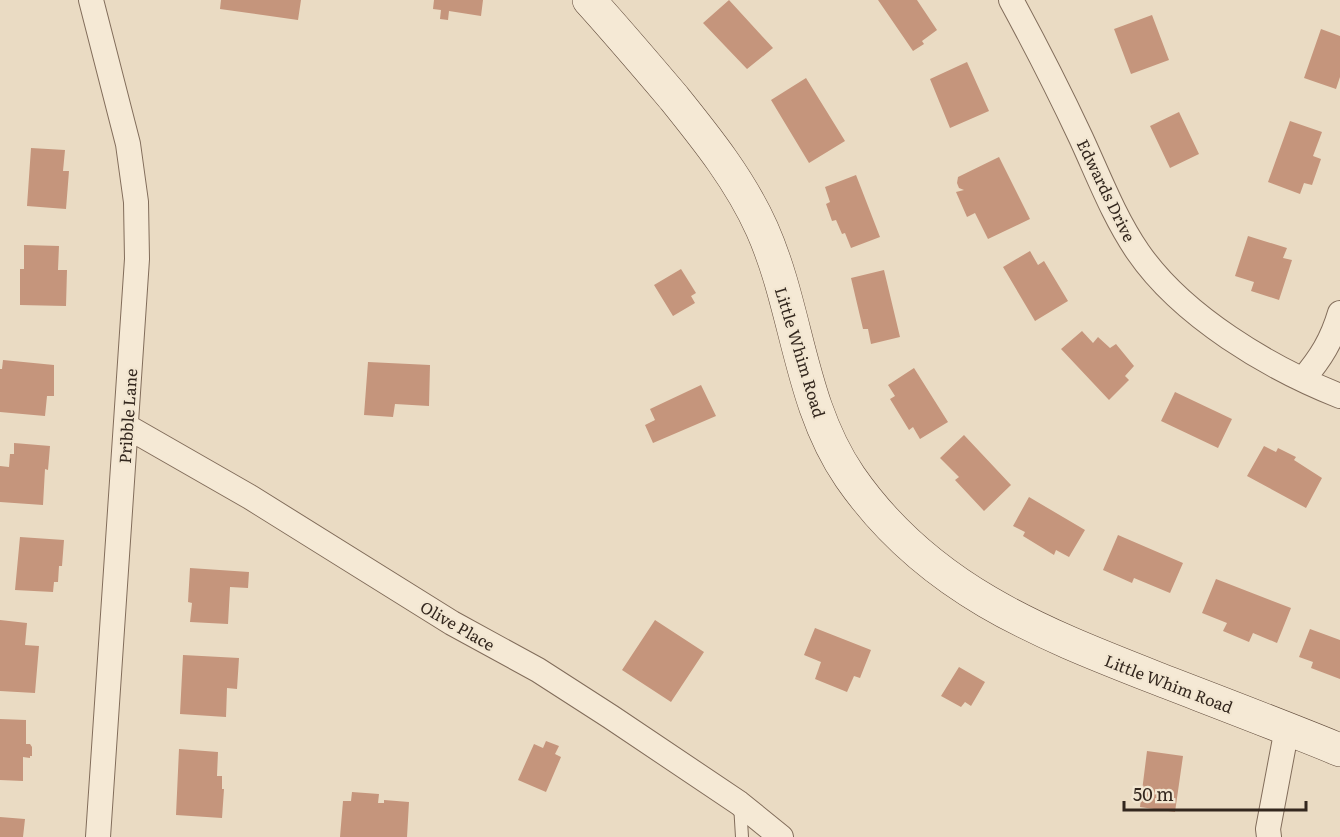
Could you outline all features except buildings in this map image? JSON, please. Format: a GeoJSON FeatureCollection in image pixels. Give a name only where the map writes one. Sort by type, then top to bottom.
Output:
{"type":"FeatureCollection","features":[{"type":"Feature","properties":{"kind":"street","name":"Pribble Lane"},"geometry":{"type":"LineString","coordinates":[[91,0],[128,144],[135,202],[137,259],[98,837]]}},
{"type":"Feature","properties":{"kind":"street","name":"Little Whim Road"},"geometry":{"type":"LineString","coordinates":[[589,0],[630,45],[708,140],[735,178],[762,228],[775,264],[811,397],[830,442],[849,476],[892,528],[937,569],[989,604],[1028,625],[1105,658],[1340,750]]}},
{"type":"Feature","properties":{"kind":"street","name":"Edwards Drive"},"geometry":{"type":"LineString","coordinates":[[1011,0],[1051,74],[1121,225],[1139,254],[1166,286],[1197,314],[1255,354],[1303,380],[1340,396]]}},
{"type":"Feature","properties":{"kind":"street"},"geometry":{"type":"LineString","coordinates":[[1303,380],[1321,358],[1334,333],[1340,313]]}},
{"type":"Feature","properties":{"kind":"street","name":"Olive Place"},"geometry":{"type":"LineString","coordinates":[[126,426],[249,497],[452,623],[538,670],[739,802],[781,837]]}},
{"type":"Feature","properties":{"kind":"street"},"geometry":{"type":"LineString","coordinates":[[1269,837],[1268,829],[1287,728]]}},
{"type":"Feature","properties":{"kind":"lane"},"geometry":{"type":"LineString","coordinates":[[739,802],[742,837]]}}]}
